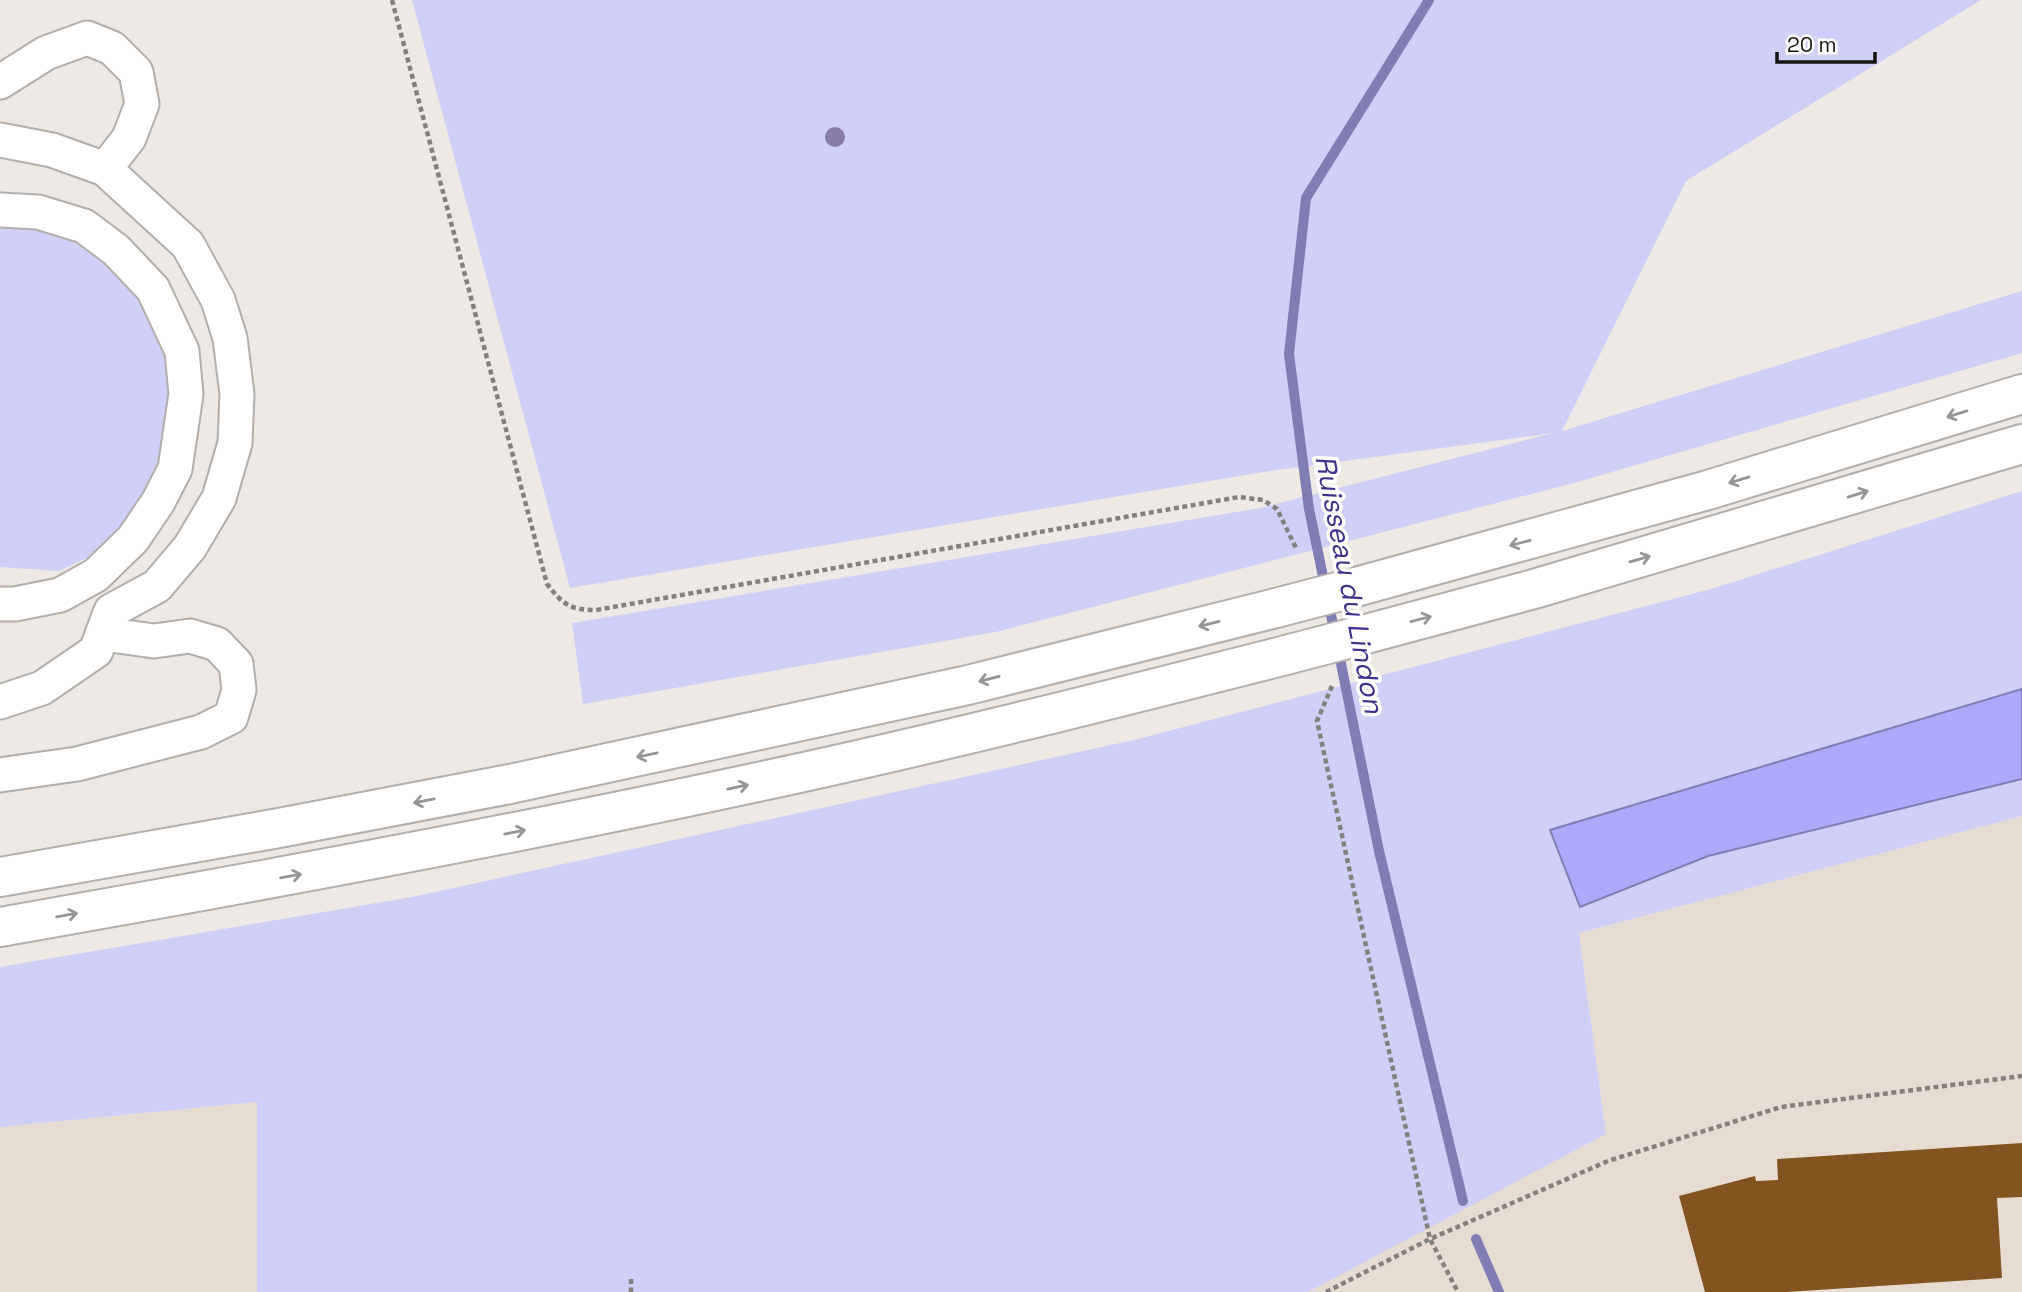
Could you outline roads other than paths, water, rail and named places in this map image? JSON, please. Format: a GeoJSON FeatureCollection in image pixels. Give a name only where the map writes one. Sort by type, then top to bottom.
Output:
{"type":"FeatureCollection","features":[{"type":"Feature","properties":{"kind":"highway"},"geometry":{"type":"LineString","coordinates":[[0,877],[293,826],[523,782],[968,685],[1345,590],[1708,490],[2022,394]]}},
{"type":"Feature","properties":{"kind":"highway"},"geometry":{"type":"LineString","coordinates":[[0,927],[303,873],[754,783],[979,732],[1286,655],[1587,574],[2022,444]]}},
{"type":"Feature","properties":{"kind":"street"},"geometry":{"type":"LineString","coordinates":[[0,82],[46,53],[87,38],[113,48],[136,72],[142,104],[129,138],[104,169]]}},
{"type":"Feature","properties":{"kind":"street"},"geometry":{"type":"LineString","coordinates":[[0,140],[51,150],[104,169],[188,245],[218,300],[230,338],[237,394],[235,443],[219,498],[190,547],[157,586],[107,622],[96,651],[41,688],[0,702]]}},
{"type":"Feature","properties":{"kind":"street"},"geometry":{"type":"LineString","coordinates":[[0,210],[38,212],[84,226],[116,250],[153,289],[182,351],[186,394],[174,469],[158,502],[133,539],[96,575],[60,595],[15,604],[0,604]]}},
{"type":"Feature","properties":{"kind":"street"},"geometry":{"type":"LineString","coordinates":[[96,575],[107,622]]}},
{"type":"Feature","properties":{"kind":"street"},"geometry":{"type":"LineString","coordinates":[[0,775],[77,764],[201,732],[232,717],[240,690],[236,664],[217,644],[190,636],[154,641],[107,622]]}},
{"type":"Feature","properties":{"kind":"waterway","name":"Ruisseau du Lindon"},"geometry":{"type":"LineString","coordinates":[[1325,586],[1309,509],[1289,354],[1306,198],[1429,0]]}},
{"type":"Feature","properties":{"kind":"waterway","name":"Ruisseau du Lindon"},"geometry":{"type":"LineString","coordinates":[[1328,601],[1335,634]]}},
{"type":"Feature","properties":{"kind":"waterway","name":"Ruisseau du Lindon"},"geometry":{"type":"LineString","coordinates":[[1338,649],[1379,851],[1463,1201]]}},
{"type":"Feature","properties":{"kind":"waterway","name":"Ruisseau du Lindon"},"geometry":{"type":"LineString","coordinates":[[1476,1239],[1499,1292]]}}]}
